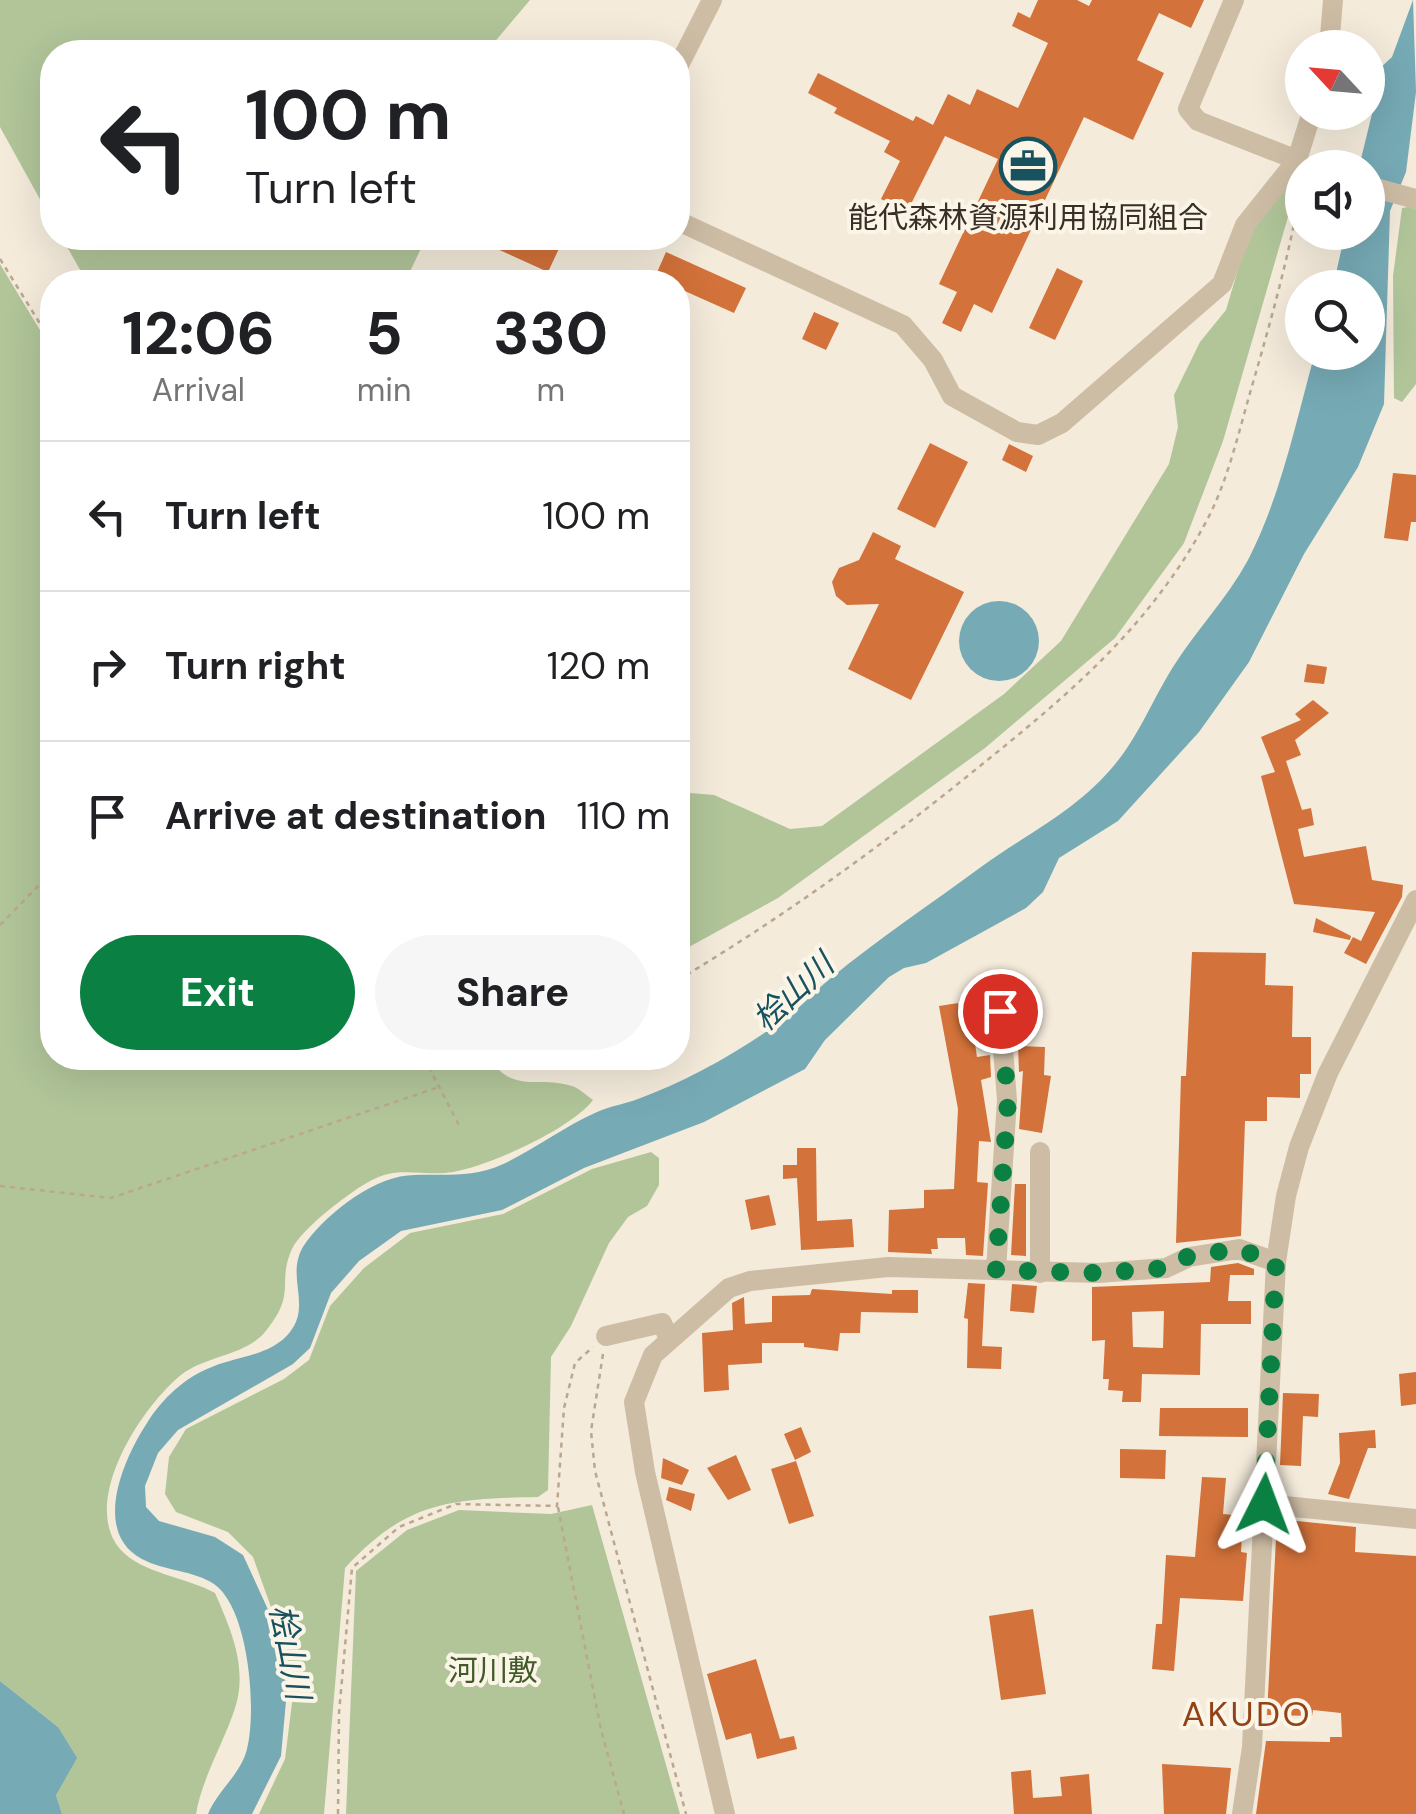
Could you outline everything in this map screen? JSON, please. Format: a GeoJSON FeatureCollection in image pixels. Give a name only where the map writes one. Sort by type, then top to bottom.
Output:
{"type":"FeatureCollection","features":[{"type":"Feature","properties":{"kind":"street"},"geometry":{"type":"LineString","coordinates":[[690,43],[712,0]]}},
{"type":"Feature","properties":{"kind":"street"},"geometry":{"type":"LineString","coordinates":[[1234,0],[1188,109],[1198,121],[1285,162]]}},
{"type":"Feature","properties":{"kind":"street"},"geometry":{"type":"LineString","coordinates":[[1330,30],[1333,0]]}},
{"type":"Feature","properties":{"kind":"street"},"geometry":{"type":"LineString","coordinates":[[690,226],[903,324],[933,360],[952,396],[1016,432],[1038,435],[1062,423],[1222,284],[1245,225],[1285,185]]}},
{"type":"Feature","properties":{"kind":"street"},"geometry":{"type":"LineString","coordinates":[[1385,191],[1416,199]]}},
{"type":"Feature","properties":{"kind":"street"},"geometry":{"type":"LineString","coordinates":[[1242,1814],[1252,1747],[1276,1262],[1286,1196],[1328,1073],[1416,900]]}},
{"type":"Feature","properties":{"kind":"street"},"geometry":{"type":"LineString","coordinates":[[996,1270],[1008,1100],[1000,1011]]}},
{"type":"Feature","properties":{"kind":"street"},"geometry":{"type":"LineString","coordinates":[[1040,1152],[1040,1272]]}},
{"type":"Feature","properties":{"kind":"street"},"geometry":{"type":"LineString","coordinates":[[724,1814],[644,1472],[634,1402],[653,1355],[669,1339],[730,1288],[750,1281],[888,1267],[1040,1272],[1166,1268],[1189,1256],[1238,1249],[1276,1262]]}},
{"type":"Feature","properties":{"kind":"street"},"geometry":{"type":"LineString","coordinates":[[606,1336],[662,1323],[669,1339]]}},
{"type":"Feature","properties":{"kind":"street"},"geometry":{"type":"LineString","coordinates":[[1264,1504],[1416,1519]]}},
{"type":"Feature","properties":{"kind":"path"},"geometry":{"type":"LineString","coordinates":[[690,973],[792,912],[868,856],[1105,660],[1160,596],[1208,520],[1235,447],[1291,250]]}},
{"type":"Feature","properties":{"kind":"path"},"geometry":{"type":"LineString","coordinates":[[0,259],[40,324]]}},
{"type":"Feature","properties":{"kind":"path"},"geometry":{"type":"LineString","coordinates":[[0,925],[40,884]]}},
{"type":"Feature","properties":{"kind":"path"},"geometry":{"type":"LineString","coordinates":[[430,1070],[460,1127]]}},
{"type":"Feature","properties":{"kind":"path"},"geometry":{"type":"LineString","coordinates":[[0,1186],[110,1198],[439,1086]]}},
{"type":"Feature","properties":{"kind":"path"},"geometry":{"type":"LineString","coordinates":[[606,1336],[575,1363],[564,1408],[558,1506],[601,1730],[624,1814]]}},
{"type":"Feature","properties":{"kind":"path"},"geometry":{"type":"LineString","coordinates":[[606,1336],[591,1431],[595,1471],[686,1814]]}},
{"type":"Feature","properties":{"kind":"path"},"geometry":{"type":"LineString","coordinates":[[338,1814],[339,1713],[352,1568],[399,1527],[456,1504],[558,1506]]}},
{"type":"Feature","properties":{"kind":"green space"},"geometry":{"type":"Polygon","coordinates":[[[0,0],[530,0],[496,40],[40,40],[40,199],[0,127],[0,0]]]}},
{"type":"Feature","properties":{"kind":"green space"},"geometry":{"type":"Polygon","coordinates":[[[1281,184],[1285,186],[1285,227],[1223,441],[1184,543],[1115,638],[985,748],[778,898],[690,946],[690,793],[714,795],[790,829],[822,826],[1004,694],[1061,641],[1169,464],[1178,427],[1174,395],[1200,342],[1226,310],[1247,239],[1281,184]]]}},
{"type":"Feature","properties":{"kind":"green space"},"geometry":{"type":"Polygon","coordinates":[[[1402,208],[1416,209],[1416,384],[1402,402],[1394,398],[1393,276],[1402,208]]]}},
{"type":"Feature","properties":{"kind":"green space"},"geometry":{"type":"Polygon","coordinates":[[[69,250],[420,250],[411,270],[80,270],[69,250]]]}},
{"type":"Feature","properties":{"kind":"green space"},"geometry":{"type":"Polygon","coordinates":[[[0,264],[40,330],[40,1070],[499,1070],[517,1080],[572,1086],[593,1100],[549,1134],[487,1162],[453,1172],[392,1173],[352,1192],[316,1221],[292,1249],[284,1298],[265,1332],[238,1350],[185,1372],[152,1406],[122,1454],[107,1505],[109,1529],[120,1549],[152,1570],[215,1593],[239,1665],[239,1690],[232,1718],[205,1781],[196,1814],[62,1814],[56,1795],[58,1727],[0,1681],[0,264]]]}},
{"type":"Feature","properties":{"kind":"green space"},"geometry":{"type":"Polygon","coordinates":[[[651,1152],[659,1158],[659,1185],[647,1206],[628,1217],[609,1243],[571,1326],[551,1357],[548,1490],[538,1497],[455,1502],[411,1516],[389,1529],[345,1568],[324,1814],[259,1814],[285,1759],[293,1695],[285,1646],[253,1557],[228,1532],[176,1512],[165,1494],[169,1457],[186,1429],[284,1379],[309,1360],[330,1306],[364,1268],[410,1233],[503,1214],[592,1169],[651,1152]]]}},
{"type":"Feature","properties":{"kind":"green space","name":"河川敷"},"geometry":{"type":"Polygon","coordinates":[[[592,1505],[680,1814],[346,1814],[356,1571],[407,1530],[459,1510],[551,1514],[592,1505]]]}},
{"type":"Feature","properties":{"kind":"water"},"geometry":{"type":"Polygon","coordinates":[[[1413,0],[1416,92],[1406,172],[1390,211],[1384,404],[1358,467],[1304,554],[1249,662],[1199,732],[1118,821],[1059,858],[1043,892],[1026,908],[926,963],[904,968],[889,977],[825,1040],[805,1069],[704,1122],[584,1168],[502,1210],[401,1231],[359,1261],[331,1293],[310,1348],[293,1364],[178,1430],[158,1453],[145,1486],[146,1507],[159,1521],[215,1537],[243,1555],[276,1627],[287,1690],[281,1756],[252,1814],[208,1814],[247,1749],[251,1711],[247,1661],[226,1596],[214,1584],[197,1576],[142,1559],[127,1547],[118,1531],[115,1513],[122,1474],[147,1423],[167,1397],[202,1371],[264,1351],[290,1332],[299,1310],[300,1253],[317,1230],[355,1197],[400,1177],[490,1169],[597,1112],[658,1091],[717,1062],[774,1027],[886,935],[1065,810],[1111,769],[1173,667],[1231,588],[1260,536],[1279,484],[1310,370],[1385,370],[1385,270],[1337,270],[1341,250],[1385,250],[1385,150],[1363,150],[1368,130],[1385,130],[1385,64],[1392,57],[1413,0]]]}},
{"type":"Feature","properties":{"kind":"water"},"geometry":{"type":"Polygon","coordinates":[[[999,601],[1014,604],[1027,613],[1036,626],[1036,656],[1027,669],[1014,678],[999,681],[984,678],[971,669],[962,656],[959,641],[962,626],[971,613],[984,604],[999,601]]]}},
{"type":"Feature","properties":{"kind":"water"},"geometry":{"type":"Polygon","coordinates":[[[0,1681],[58,1727],[77,1758],[56,1795],[62,1814],[0,1814],[0,1681]]]}},
{"type":"Feature","properties":{"kind":"building","name":"能代森林資源利用協同組合"},"geometry":{"type":"Polygon","coordinates":[[[1038,0],[1077,0],[1089,6],[1092,0],[1204,0],[1191,28],[1159,13],[1137,60],[1164,73],[1133,140],[1084,117],[992,313],[974,304],[961,332],[942,323],[957,292],[939,284],[998,159],[945,136],[907,212],[881,199],[900,161],[884,152],[890,141],[834,113],[837,108],[808,93],[818,73],[913,121],[916,116],[933,125],[948,94],[970,105],[977,89],[1018,108],[1048,43],[1012,26],[1018,12],[1030,18],[1038,0]]]}},
{"type":"Feature","properties":{"kind":"building"},"geometry":{"type":"Polygon","coordinates":[[[499,250],[558,250],[549,270],[499,250]]]}},
{"type":"Feature","properties":{"kind":"building"},"geometry":{"type":"Polygon","coordinates":[[[666,252],[746,288],[734,313],[690,293],[690,270],[658,270],[666,252]]]}},
{"type":"Feature","properties":{"kind":"building"},"geometry":{"type":"Polygon","coordinates":[[[1057,268],[1083,281],[1055,340],[1029,328],[1057,268]]]}},
{"type":"Feature","properties":{"kind":"building"},"geometry":{"type":"Polygon","coordinates":[[[814,312],[839,323],[826,350],[802,339],[814,312]]]}},
{"type":"Feature","properties":{"kind":"building"},"geometry":{"type":"Polygon","coordinates":[[[930,443],[968,462],[935,528],[897,509],[930,443]]]}},
{"type":"Feature","properties":{"kind":"building"},"geometry":{"type":"Polygon","coordinates":[[[1009,444],[1033,456],[1026,472],[1002,460],[1009,444]]]}},
{"type":"Feature","properties":{"kind":"building"},"geometry":{"type":"Polygon","coordinates":[[[1393,473],[1416,475],[1416,522],[1411,522],[1408,541],[1384,538],[1393,473]]]}},
{"type":"Feature","properties":{"kind":"building"},"geometry":{"type":"Polygon","coordinates":[[[873,532],[901,546],[895,559],[964,592],[911,700],[848,669],[879,604],[847,605],[836,596],[832,582],[839,568],[859,560],[873,532]]]}},
{"type":"Feature","properties":{"kind":"building"},"geometry":{"type":"Polygon","coordinates":[[[1307,664],[1327,667],[1324,684],[1304,682],[1307,664]]]}},
{"type":"Feature","properties":{"kind":"building"},"geometry":{"type":"Polygon","coordinates":[[[1313,700],[1329,713],[1295,740],[1301,755],[1286,761],[1302,810],[1311,808],[1314,825],[1298,829],[1304,857],[1366,846],[1372,880],[1403,885],[1402,897],[1366,964],[1344,953],[1353,937],[1361,941],[1375,912],[1294,904],[1261,776],[1275,772],[1261,737],[1301,720],[1295,714],[1313,700]]]}},
{"type":"Feature","properties":{"kind":"building"},"geometry":{"type":"Polygon","coordinates":[[[1316,918],[1351,936],[1350,940],[1313,932],[1316,918]]]}},
{"type":"Feature","properties":{"kind":"building"},"geometry":{"type":"Polygon","coordinates":[[[1192,952],[1266,953],[1265,985],[1293,986],[1292,1037],[1311,1037],[1311,1074],[1300,1074],[1300,1098],[1267,1097],[1267,1121],[1245,1121],[1241,1236],[1176,1243],[1181,1076],[1186,1076],[1192,952]]]}},
{"type":"Feature","properties":{"kind":"building"},"geometry":{"type":"Polygon","coordinates":[[[958,1003],[959,1012],[970,1010],[977,1057],[990,1055],[991,1077],[981,1080],[991,1142],[979,1141],[977,1182],[988,1183],[983,1256],[966,1255],[965,1238],[937,1238],[938,1249],[931,1249],[932,1254],[888,1252],[889,1210],[924,1208],[924,1190],[954,1189],[958,1109],[939,1006],[958,1003]]]}},
{"type":"Feature","properties":{"kind":"building"},"geometry":{"type":"Polygon","coordinates":[[[1018,1046],[1045,1047],[1044,1075],[1051,1076],[1042,1133],[1019,1129],[1023,1071],[1019,1072],[1018,1046]]]}},
{"type":"Feature","properties":{"kind":"building"},"geometry":{"type":"Polygon","coordinates":[[[797,1148],[816,1148],[817,1221],[852,1219],[854,1247],[801,1250],[797,1178],[783,1179],[783,1165],[797,1165],[797,1148]]]}},
{"type":"Feature","properties":{"kind":"building"},"geometry":{"type":"Polygon","coordinates":[[[1015,1184],[1026,1184],[1026,1256],[1011,1255],[1015,1184]]]}},
{"type":"Feature","properties":{"kind":"building"},"geometry":{"type":"Polygon","coordinates":[[[769,1195],[776,1225],[751,1230],[745,1200],[769,1195]]]}},
{"type":"Feature","properties":{"kind":"building"},"geometry":{"type":"Polygon","coordinates":[[[1238,1263],[1254,1269],[1254,1275],[1230,1275],[1228,1301],[1251,1301],[1251,1324],[1201,1324],[1200,1375],[1142,1374],[1141,1402],[1122,1402],[1123,1391],[1108,1390],[1109,1379],[1103,1379],[1105,1340],[1092,1341],[1092,1287],[1210,1282],[1211,1267],[1238,1263]],[[1164,1311],[1132,1312],[1133,1347],[1163,1348],[1164,1311]]]}},
{"type":"Feature","properties":{"kind":"building"},"geometry":{"type":"Polygon","coordinates":[[[968,1283],[985,1284],[982,1346],[1002,1347],[1001,1369],[967,1368],[968,1319],[964,1318],[968,1283]]]}},
{"type":"Feature","properties":{"kind":"building"},"geometry":{"type":"Polygon","coordinates":[[[1012,1284],[1037,1286],[1034,1313],[1010,1311],[1012,1284]]]}},
{"type":"Feature","properties":{"kind":"building"},"geometry":{"type":"Polygon","coordinates":[[[812,1289],[892,1294],[892,1290],[918,1290],[918,1313],[861,1312],[860,1333],[840,1333],[838,1351],[804,1347],[804,1343],[762,1343],[762,1363],[728,1365],[729,1390],[704,1392],[702,1333],[733,1330],[732,1303],[744,1297],[745,1324],[772,1322],[772,1296],[810,1295],[812,1289]]]}},
{"type":"Feature","properties":{"kind":"building"},"geometry":{"type":"Polygon","coordinates":[[[1416,1372],[1416,1404],[1401,1406],[1399,1374],[1416,1372]]]}},
{"type":"Feature","properties":{"kind":"building"},"geometry":{"type":"Polygon","coordinates":[[[1283,1393],[1319,1394],[1318,1417],[1303,1416],[1301,1466],[1280,1465],[1283,1393]]]}},
{"type":"Feature","properties":{"kind":"building"},"geometry":{"type":"Polygon","coordinates":[[[1160,1408],[1248,1408],[1248,1437],[1159,1436],[1160,1408]]]}},
{"type":"Feature","properties":{"kind":"building"},"geometry":{"type":"Polygon","coordinates":[[[801,1427],[811,1452],[795,1460],[784,1434],[801,1427]]]}},
{"type":"Feature","properties":{"kind":"building"},"geometry":{"type":"Polygon","coordinates":[[[1375,1430],[1376,1448],[1368,1448],[1349,1499],[1328,1494],[1340,1463],[1339,1433],[1375,1430]]]}},
{"type":"Feature","properties":{"kind":"building"},"geometry":{"type":"Polygon","coordinates":[[[1120,1449],[1166,1450],[1165,1479],[1120,1478],[1120,1449]]]}},
{"type":"Feature","properties":{"kind":"building"},"geometry":{"type":"Polygon","coordinates":[[[736,1455],[751,1490],[728,1500],[707,1468],[736,1455]]]}},
{"type":"Feature","properties":{"kind":"building"},"geometry":{"type":"Polygon","coordinates":[[[663,1458],[689,1470],[682,1485],[661,1478],[663,1458]]]}},
{"type":"Feature","properties":{"kind":"building"},"geometry":{"type":"Polygon","coordinates":[[[796,1461],[814,1516],[789,1524],[771,1469],[796,1461]]]}},
{"type":"Feature","properties":{"kind":"building"},"geometry":{"type":"Polygon","coordinates":[[[1202,1477],[1226,1478],[1223,1514],[1243,1516],[1241,1552],[1247,1553],[1243,1601],[1180,1598],[1174,1671],[1152,1669],[1156,1624],[1162,1624],[1166,1555],[1195,1557],[1202,1477]]]}},
{"type":"Feature","properties":{"kind":"building"},"geometry":{"type":"Polygon","coordinates":[[[669,1487],[695,1494],[691,1511],[666,1500],[669,1487]]]}},
{"type":"Feature","properties":{"kind":"building"},"geometry":{"type":"Polygon","coordinates":[[[1277,1519],[1356,1527],[1355,1552],[1416,1556],[1416,1814],[1256,1814],[1266,1741],[1330,1742],[1330,1737],[1342,1737],[1341,1713],[1313,1710],[1312,1716],[1267,1715],[1277,1519]]]}},
{"type":"Feature","properties":{"kind":"building"},"geometry":{"type":"Polygon","coordinates":[[[1033,1609],[1046,1694],[1001,1700],[989,1616],[1033,1609]]]}},
{"type":"Feature","properties":{"kind":"building"},"geometry":{"type":"Polygon","coordinates":[[[756,1659],[780,1739],[794,1736],[797,1749],[757,1759],[751,1733],[726,1740],[707,1674],[756,1659]]]}},
{"type":"Feature","properties":{"kind":"building"},"geometry":{"type":"Polygon","coordinates":[[[1162,1764],[1231,1768],[1226,1814],[1164,1814],[1162,1764]]]}},
{"type":"Feature","properties":{"kind":"building"},"geometry":{"type":"Polygon","coordinates":[[[1031,1770],[1033,1798],[1062,1796],[1060,1777],[1089,1774],[1092,1814],[1014,1814],[1011,1772],[1031,1770]]]}},
{"type":"Feature","properties":{"kind":"place","name":"能代森林資源利用協同組合"},"geometry":{"type":"Point","coordinates":[1028,166]}},
{"type":"Feature","properties":{"kind":"district","name":"AKUDO"},"geometry":{"type":"Point","coordinates":[1247,1714]}},
{"type":"Feature","properties":{"kind":"route"},"geometry":{"type":"LineString","coordinates":[[1000,1011],[1008,1100],[996,1270],[1098,1273],[1166,1268],[1189,1256],[1238,1249],[1276,1262],[1264,1504]]}},
{"type":"Feature","properties":{"kind":"water label","name":"桧山川"},"geometry":{"type":"Point","coordinates":[793,992]}},
{"type":"Feature","properties":{"kind":"water label","name":"桧山川"},"geometry":{"type":"Point","coordinates":[290,1652]}}]}
